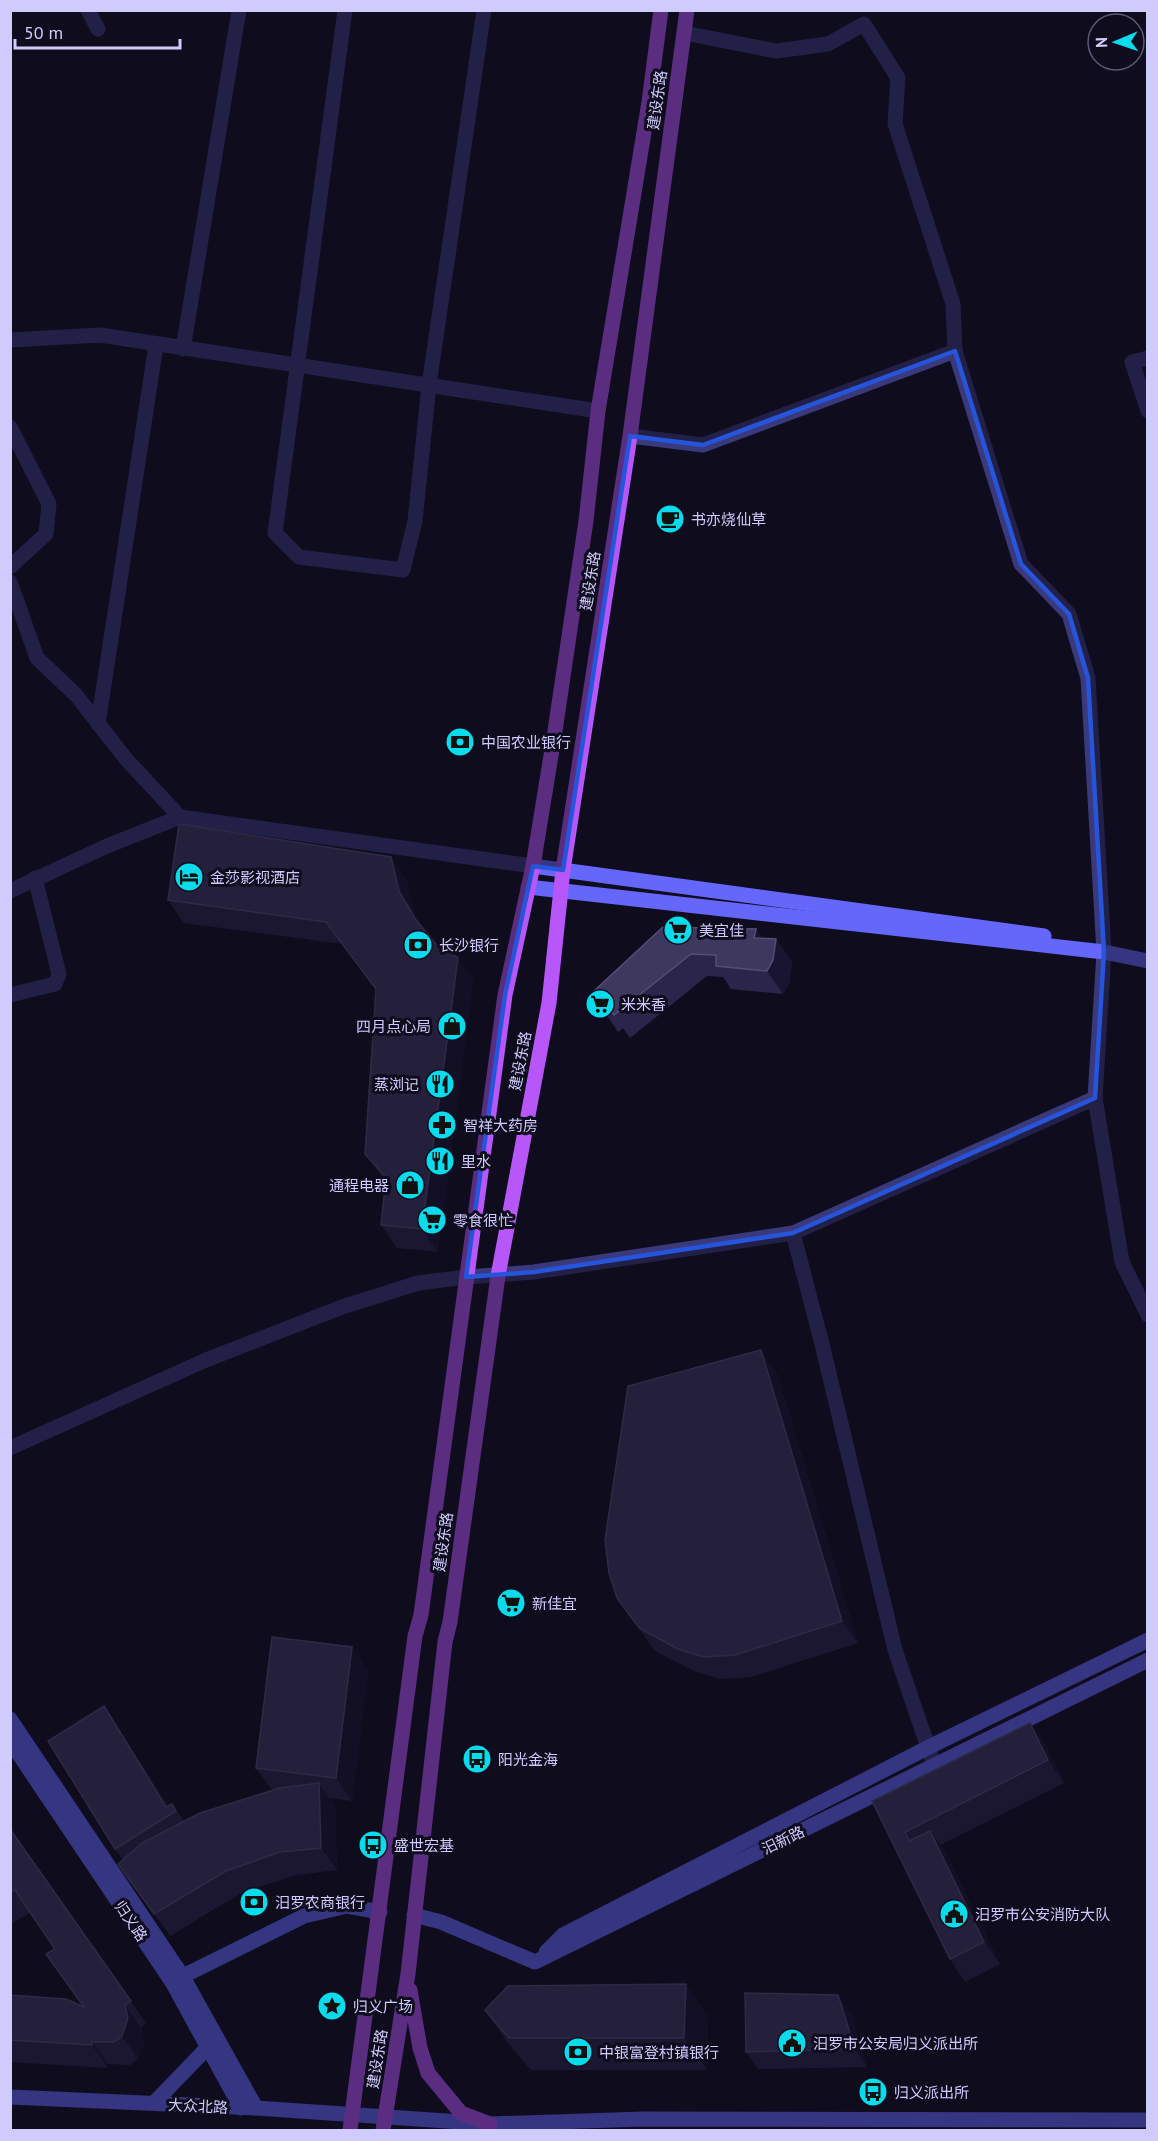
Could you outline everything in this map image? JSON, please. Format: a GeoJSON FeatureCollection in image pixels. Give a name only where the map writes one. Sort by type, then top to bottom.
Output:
{"type":"FeatureCollection","features":[{"type":"Feature","properties":{"kind":"main road","name":"建设东路"},"geometry":{"type":"LineString","coordinates":[[350,2130],[415,1636],[422,1604],[505,995],[533,866],[584,533],[598,411],[662,10]]}},
{"type":"Feature","properties":{"kind":"main road","name":"建设东路"},"geometry":{"type":"LineString","coordinates":[[385,2124],[408,1974],[445,1642],[450,1622],[498,1276],[549,1003],[563,870],[630,436],[687,10]]}},
{"type":"Feature","properties":{"kind":"main road"},"geometry":{"type":"LineString","coordinates":[[408,1974],[420,2048],[428,2073],[461,2113],[490,2124]]}},
{"type":"Feature","properties":{"kind":"street"},"geometry":{"type":"LineString","coordinates":[[88,10],[98,29]]}},
{"type":"Feature","properties":{"kind":"street"},"geometry":{"type":"LineString","coordinates":[[183,349],[239,10]]}},
{"type":"Feature","properties":{"kind":"street"},"geometry":{"type":"LineString","coordinates":[[345,10],[275,533],[298,557],[403,570],[415,521],[429,385],[484,10]]}},
{"type":"Feature","properties":{"kind":"street"},"geometry":{"type":"LineString","coordinates":[[684,33],[776,51],[828,44],[864,24],[898,78],[895,124],[952,304],[955,351],[1021,564],[1069,614],[1088,678],[1103,948],[1095,1098],[1122,1262],[1148,1315]]}},
{"type":"Feature","properties":{"kind":"street"},"geometry":{"type":"LineString","coordinates":[[10,340],[100,335],[598,411]]}},
{"type":"Feature","properties":{"kind":"street"},"geometry":{"type":"LineString","coordinates":[[98,724],[156,345]]}},
{"type":"Feature","properties":{"kind":"street"},"geometry":{"type":"LineString","coordinates":[[630,436],[703,445],[955,351]]}},
{"type":"Feature","properties":{"kind":"street"},"geometry":{"type":"LineString","coordinates":[[1148,358],[1132,362],[1148,411]]}},
{"type":"Feature","properties":{"kind":"street"},"geometry":{"type":"LineString","coordinates":[[10,427],[49,504],[46,534],[10,567]]}},
{"type":"Feature","properties":{"kind":"street"},"geometry":{"type":"LineString","coordinates":[[10,582],[37,658],[76,695],[126,759],[180,817]]}},
{"type":"Feature","properties":{"kind":"street"},"geometry":{"type":"LineString","coordinates":[[10,891],[35,878],[180,817],[1103,948],[1148,961]]}},
{"type":"Feature","properties":{"kind":"street"},"geometry":{"type":"LineString","coordinates":[[10,995],[55,984],[59,974],[35,878]]}},
{"type":"Feature","properties":{"kind":"street"},"geometry":{"type":"LineString","coordinates":[[528,887],[1148,951]]}},
{"type":"Feature","properties":{"kind":"street"},"geometry":{"type":"LineString","coordinates":[[10,1448],[206,1360],[342,1307],[418,1283],[465,1276],[498,1276],[793,1233],[1095,1098]]}},
{"type":"Feature","properties":{"kind":"street"},"geometry":{"type":"LineString","coordinates":[[793,1233],[895,1650],[934,1766]]}},
{"type":"Feature","properties":{"kind":"street"},"geometry":{"type":"LineString","coordinates":[[414,1915],[441,1922],[535,1962],[563,1935],[929,1747],[1148,1640]]}},
{"type":"Feature","properties":{"kind":"street","name":"汨新路"},"geometry":{"type":"LineString","coordinates":[[535,1962],[1148,1660]]}},
{"type":"Feature","properties":{"kind":"street"},"geometry":{"type":"LineString","coordinates":[[10,1719],[177,1979],[248,2108]]}},
{"type":"Feature","properties":{"kind":"street","name":"归义路"},"geometry":{"type":"LineString","coordinates":[[10,1741],[177,1979],[209,2046],[248,2108]]}},
{"type":"Feature","properties":{"kind":"street"},"geometry":{"type":"LineString","coordinates":[[177,1979],[304,1916],[347,1906],[380,1912]]}},
{"type":"Feature","properties":{"kind":"street"},"geometry":{"type":"LineString","coordinates":[[154,2103],[209,2046]]}},
{"type":"Feature","properties":{"kind":"street","name":"大众北路"},"geometry":{"type":"LineString","coordinates":[[10,2097],[353,2115],[385,2124],[490,2124],[644,2119],[1148,2120]]}},
{"type":"Feature","properties":{"kind":"highlighted area"},"geometry":{"type":"Polygon","coordinates":[[[955,351],[1021,564],[1069,614],[1088,678],[1104,952],[1095,1098],[793,1233],[534,1272],[466,1277],[505,995],[533,866],[563,870],[630,436],[703,445],[955,351]]]}},
{"type":"Feature","properties":{"kind":"building"},"geometry":{"type":"Polygon","coordinates":[[[179,824],[391,857],[399,891],[416,920],[436,944],[458,958],[422,1229],[381,1225],[386,1177],[365,1154],[376,989],[326,922],[168,900],[179,824]]]}},
{"type":"Feature","properties":{"kind":"building"},"geometry":{"type":"Polygon","coordinates":[[[663,927],[756,929],[754,938],[776,939],[773,960],[767,971],[716,966],[716,955],[691,954],[614,1015],[607,1006],[602,1009],[592,993],[663,927]]]}},
{"type":"Feature","properties":{"kind":"building"},"geometry":{"type":"Polygon","coordinates":[[[761,1350],[842,1621],[735,1655],[704,1657],[678,1649],[639,1628],[617,1598],[609,1573],[605,1540],[628,1386],[761,1350]]]}},
{"type":"Feature","properties":{"kind":"building"},"geometry":{"type":"Polygon","coordinates":[[[272,1637],[352,1647],[336,1778],[256,1768],[272,1637]]]}},
{"type":"Feature","properties":{"kind":"building"},"geometry":{"type":"Polygon","coordinates":[[[104,1706],[166,1807],[172,1804],[176,1811],[115,1849],[48,1741],[104,1706]]]}},
{"type":"Feature","properties":{"kind":"building"},"geometry":{"type":"Polygon","coordinates":[[[1030,1723],[1048,1760],[905,1832],[909,1841],[930,1831],[984,1942],[950,1959],[872,1801],[1030,1723]]]}},
{"type":"Feature","properties":{"kind":"building"},"geometry":{"type":"Polygon","coordinates":[[[319,1783],[321,1848],[280,1852],[226,1871],[154,1914],[118,1864],[142,1843],[200,1813],[280,1788],[319,1783]]]}},
{"type":"Feature","properties":{"kind":"building"},"geometry":{"type":"Polygon","coordinates":[[[10,1829],[131,2001],[125,2005],[128,2018],[122,2036],[114,2042],[92,2042],[92,2045],[10,2040],[10,1995],[66,1999],[84,2007],[46,1954],[55,1949],[15,1890],[10,1892],[10,1829]]]}},
{"type":"Feature","properties":{"kind":"building"},"geometry":{"type":"Polygon","coordinates":[[[686,1984],[684,2038],[509,2038],[485,2010],[508,1986],[686,1984]]]}},
{"type":"Feature","properties":{"kind":"building"},"geometry":{"type":"Polygon","coordinates":[[[745,1993],[838,1995],[855,2049],[746,2052],[745,1993]]]}},
{"type":"Feature","properties":{"kind":"place","name":"书亦烧仙草"},"geometry":{"type":"Point","coordinates":[670,519]}},
{"type":"Feature","properties":{"kind":"place","name":"中国农业银行"},"geometry":{"type":"Point","coordinates":[460,742]}},
{"type":"Feature","properties":{"kind":"place","name":"金莎影视酒店"},"geometry":{"type":"Point","coordinates":[189,877]}},
{"type":"Feature","properties":{"kind":"place","name":"美宜佳"},"geometry":{"type":"Point","coordinates":[678,930]}},
{"type":"Feature","properties":{"kind":"place","name":"长沙银行"},"geometry":{"type":"Point","coordinates":[418,945]}},
{"type":"Feature","properties":{"kind":"place","name":"米米香"},"geometry":{"type":"Point","coordinates":[600,1004]}},
{"type":"Feature","properties":{"kind":"place","name":"四月点心局"},"geometry":{"type":"Point","coordinates":[452,1026]}},
{"type":"Feature","properties":{"kind":"place","name":"蒸浏记"},"geometry":{"type":"Point","coordinates":[440,1084]}},
{"type":"Feature","properties":{"kind":"place","name":"智祥大药房"},"geometry":{"type":"Point","coordinates":[442,1125]}},
{"type":"Feature","properties":{"kind":"place","name":"里水"},"geometry":{"type":"Point","coordinates":[440,1161]}},
{"type":"Feature","properties":{"kind":"place","name":"通程电器"},"geometry":{"type":"Point","coordinates":[410,1185]}},
{"type":"Feature","properties":{"kind":"place","name":"零食很忙"},"geometry":{"type":"Point","coordinates":[432,1220]}},
{"type":"Feature","properties":{"kind":"place","name":"新佳宜"},"geometry":{"type":"Point","coordinates":[511,1603]}},
{"type":"Feature","properties":{"kind":"place","name":"阳光金海"},"geometry":{"type":"Point","coordinates":[477,1759]}},
{"type":"Feature","properties":{"kind":"place","name":"盛世宏基"},"geometry":{"type":"Point","coordinates":[373,1845]}},
{"type":"Feature","properties":{"kind":"place","name":"汨罗农商银行"},"geometry":{"type":"Point","coordinates":[254,1902]}},
{"type":"Feature","properties":{"kind":"place","name":"汨罗市公安消防大队"},"geometry":{"type":"Point","coordinates":[954,1914]}},
{"type":"Feature","properties":{"kind":"place","name":"归义广场"},"geometry":{"type":"Point","coordinates":[332,2006]}},
{"type":"Feature","properties":{"kind":"place","name":"汨罗市公安局归义派出所"},"geometry":{"type":"Point","coordinates":[792,2043]}},
{"type":"Feature","properties":{"kind":"place","name":"中银富登村镇银行"},"geometry":{"type":"Point","coordinates":[578,2052]}},
{"type":"Feature","properties":{"kind":"place","name":"归义派出所"},"geometry":{"type":"Point","coordinates":[873,2092]}}]}
